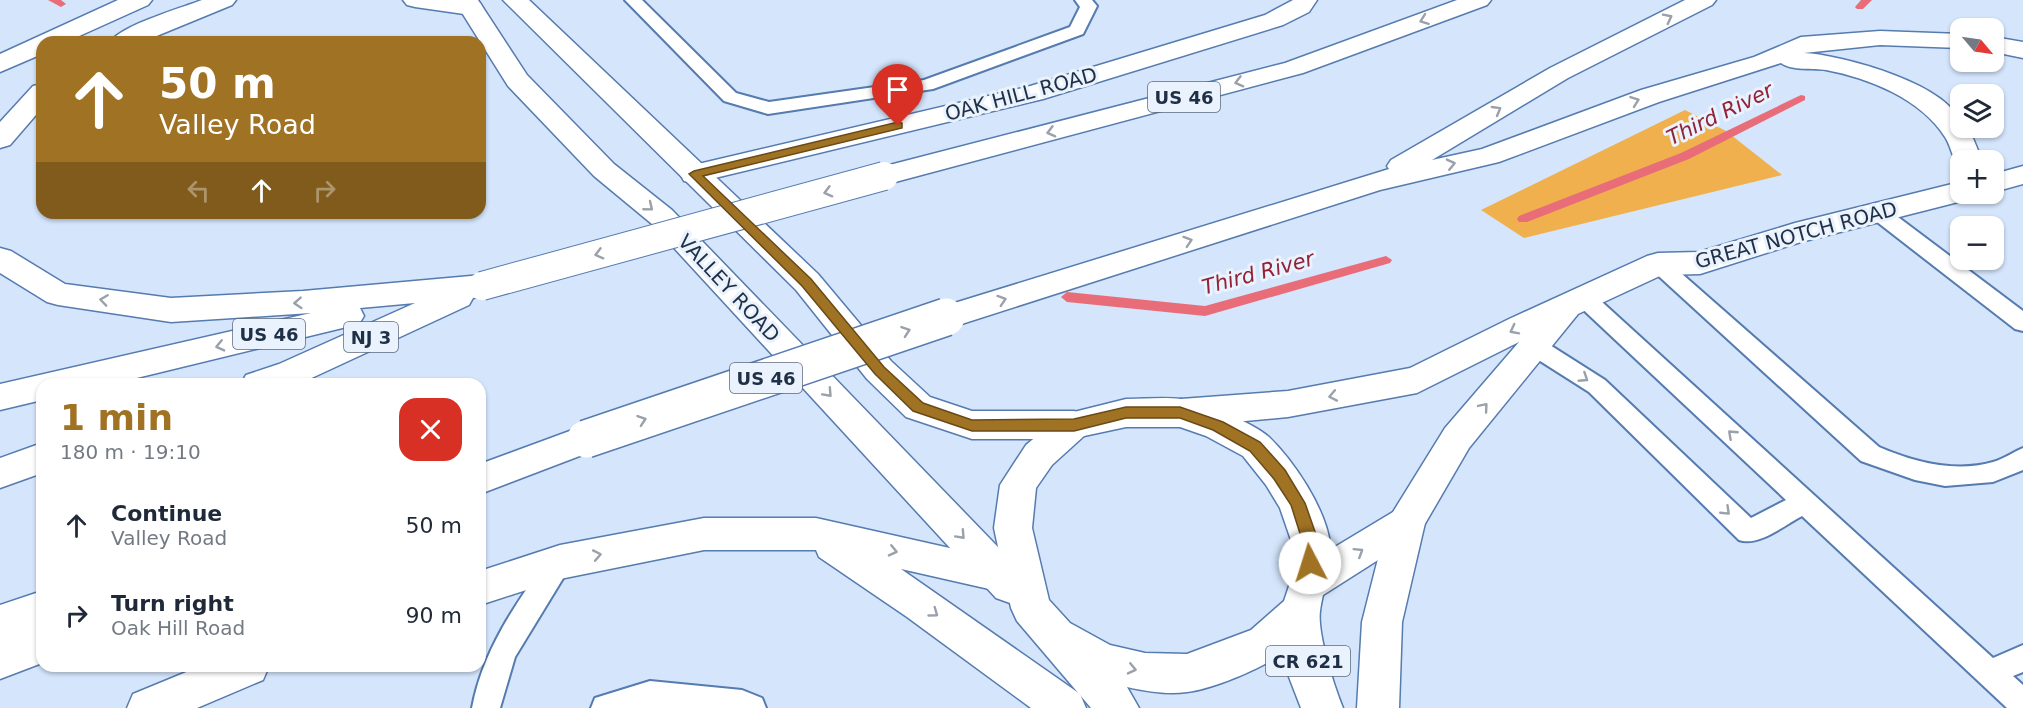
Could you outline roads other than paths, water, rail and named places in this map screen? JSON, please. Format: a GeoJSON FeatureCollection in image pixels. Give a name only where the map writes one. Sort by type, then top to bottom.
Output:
{"type":"FeatureCollection","features":[{"type":"Feature","properties":{"kind":"main road"},"geometry":{"type":"LineString","coordinates":[[59,36],[140,0]]}},
{"type":"Feature","properties":{"kind":"main road"},"geometry":{"type":"LineString","coordinates":[[135,36],[224,0]]}},
{"type":"Feature","properties":{"kind":"main road"},"geometry":{"type":"LineString","coordinates":[[415,0],[469,4]]}},
{"type":"Feature","properties":{"kind":"main road"},"geometry":{"type":"LineString","coordinates":[[515,0],[807,282],[879,370],[918,407],[972,425],[1074,425],[1126,413],[1180,413],[1218,426],[1255,446],[1279,474],[1298,503],[1311,543],[1305,598]]}},
{"type":"Feature","properties":{"kind":"main road","name":"OAK HILL ROAD"},"geometry":{"type":"LineString","coordinates":[[694,174],[1034,93],[1252,28],[1300,7],[1305,0]]}},
{"type":"Feature","properties":{"kind":"main road","name":"US 46"},"geometry":{"type":"LineString","coordinates":[[83,378],[482,286],[884,176],[1294,68],[1479,0]]}},
{"type":"Feature","properties":{"kind":"main road","name":"US 46"},"geometry":{"type":"LineString","coordinates":[[486,477],[586,439],[946,317],[1374,182],[1559,73],[1704,0]]}},
{"type":"Feature","properties":{"kind":"main road","name":"VALLEY ROAD"},"geometry":{"type":"LineString","coordinates":[[469,4],[517,80],[604,170],[662,217],[1060,638],[1118,708]]}},
{"type":"Feature","properties":{"kind":"main road"},"geometry":{"type":"LineString","coordinates":[[1374,182],[1489,156],[1650,96],[1763,62],[1801,45],[1880,38],[1950,41]]}},
{"type":"Feature","properties":{"kind":"main road"},"geometry":{"type":"LineString","coordinates":[[0,64],[36,47]]}},
{"type":"Feature","properties":{"kind":"main road"},"geometry":{"type":"LineString","coordinates":[[2004,47],[2023,50]]}},
{"type":"Feature","properties":{"kind":"main road"},"geometry":{"type":"LineString","coordinates":[[1763,62],[1800,60],[1830,64],[1880,78],[1902,88],[1932,107],[1954,127],[1963,141],[1965,150]]}},
{"type":"Feature","properties":{"kind":"main road"},"geometry":{"type":"LineString","coordinates":[[0,139],[36,99]]}},
{"type":"Feature","properties":{"kind":"main road"},"geometry":{"type":"LineString","coordinates":[[2004,180],[2023,175]]}},
{"type":"Feature","properties":{"kind":"main road","name":"GREAT NOTCH ROAD"},"geometry":{"type":"LineString","coordinates":[[1180,413],[1288,404],[1417,380],[1520,327],[1658,264],[1700,263],[1795,233],[1950,195]]}},
{"type":"Feature","properties":{"kind":"main road"},"geometry":{"type":"LineString","coordinates":[[0,259],[58,294],[171,310],[303,302],[482,286]]}},
{"type":"Feature","properties":{"kind":"main road","name":"NJ 3"},"geometry":{"type":"LineString","coordinates":[[276,378],[482,286]]}},
{"type":"Feature","properties":{"kind":"main road","name":"GREAT NOTCH ROAD"},"geometry":{"type":"LineString","coordinates":[[1060,638],[1103,662],[1145,672],[1187,673],[1266,643],[1305,598],[1406,523],[1457,438],[1575,301]]}},
{"type":"Feature","properties":{"kind":"main road"},"geometry":{"type":"LineString","coordinates":[[0,397],[36,388]]}},
{"type":"Feature","properties":{"kind":"main road"},"geometry":{"type":"LineString","coordinates":[[1031,608],[1013,528],[1018,485],[1039,455],[1074,425]]}},
{"type":"Feature","properties":{"kind":"main road"},"geometry":{"type":"LineString","coordinates":[[486,470],[586,439]]}},
{"type":"Feature","properties":{"kind":"main road"},"geometry":{"type":"LineString","coordinates":[[0,473],[36,460]]}},
{"type":"Feature","properties":{"kind":"main road"},"geometry":{"type":"LineString","coordinates":[[1378,708],[1382,622],[1406,523]]}},
{"type":"Feature","properties":{"kind":"main road"},"geometry":{"type":"LineString","coordinates":[[486,586],[560,562],[704,534],[816,534],[998,574]]}},
{"type":"Feature","properties":{"kind":"main road"},"geometry":{"type":"LineString","coordinates":[[816,534],[921,604],[1065,708]]}},
{"type":"Feature","properties":{"kind":"main road","name":"CR 621"},"geometry":{"type":"LineString","coordinates":[[1305,598],[1310,677],[1322,708]]}},
{"type":"Feature","properties":{"kind":"main road"},"geometry":{"type":"LineString","coordinates":[[0,623],[36,611]]}},
{"type":"Feature","properties":{"kind":"main road"},"geometry":{"type":"LineString","coordinates":[[0,660],[36,646]]}},
{"type":"Feature","properties":{"kind":"main road"},"geometry":{"type":"LineString","coordinates":[[148,708],[235,672]]}},
{"type":"Feature","properties":{"kind":"lane"},"geometry":{"type":"LineString","coordinates":[[633,0],[730,97],[768,108],[927,85],[1077,30],[1089,6],[1083,0]]}},
{"type":"Feature","properties":{"kind":"lane"},"geometry":{"type":"LineString","coordinates":[[1879,213],[2023,323]]}},
{"type":"Feature","properties":{"kind":"lane"},"geometry":{"type":"LineString","coordinates":[[1658,264],[1870,454],[1905,469],[1938,476],[1994,472],[2023,458]]}},
{"type":"Feature","properties":{"kind":"lane"},"geometry":{"type":"LineString","coordinates":[[1575,301],[1806,502],[2023,704]]}},
{"type":"Feature","properties":{"kind":"lane"},"geometry":{"type":"LineString","coordinates":[[1534,346],[1597,386],[1748,532],[1806,502]]}},
{"type":"Feature","properties":{"kind":"lane"},"geometry":{"type":"LineString","coordinates":[[486,708],[489,684],[524,614],[560,562]]}},
{"type":"Feature","properties":{"kind":"lane"},"geometry":{"type":"LineString","coordinates":[[1990,673],[2023,658]]}},
{"type":"Feature","properties":{"kind":"lane"},"geometry":{"type":"LineString","coordinates":[[605,708],[651,702],[742,704],[752,708]]}},
{"type":"Feature","properties":{"kind":"waterway","name":"Third River"},"geometry":{"type":"LineString","coordinates":[[53,0],[61,4]]}},
{"type":"Feature","properties":{"kind":"waterway","name":"Third River"},"geometry":{"type":"LineString","coordinates":[[1860,7],[1867,0]]}},
{"type":"Feature","properties":{"kind":"waterway","name":"Third River"},"geometry":{"type":"LineString","coordinates":[[1523,219],[1685,156],[1801,98]]}},
{"type":"Feature","properties":{"kind":"waterway","name":"Third River"},"geometry":{"type":"LineString","coordinates":[[1067,297],[1205,311],[1386,260]]}}]}
